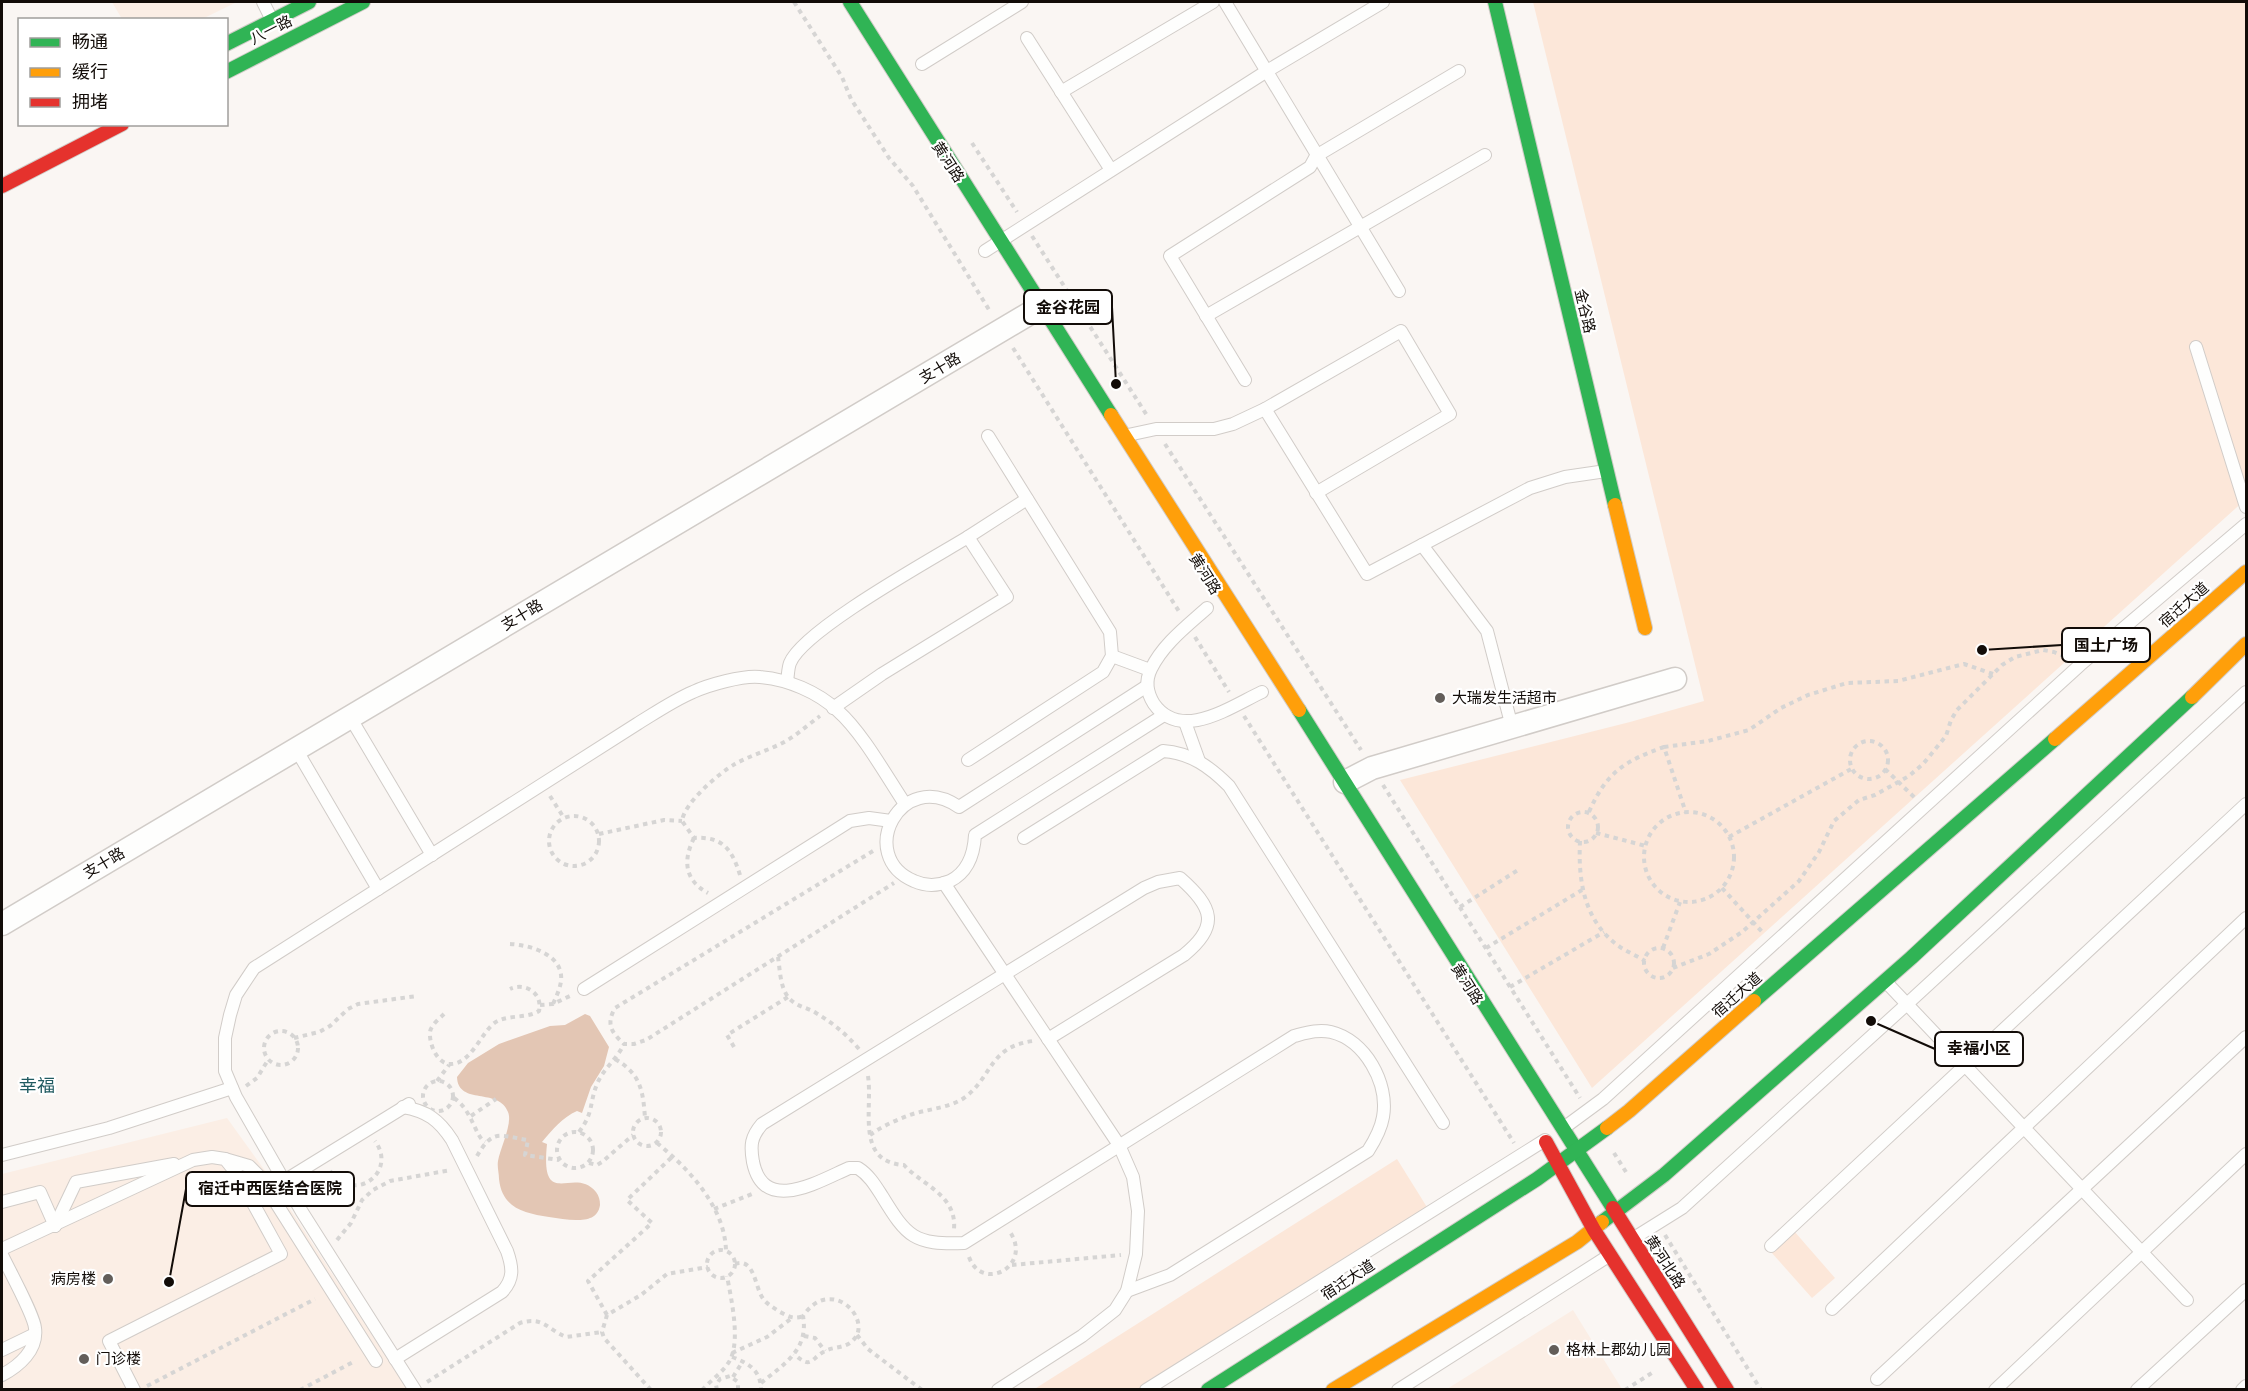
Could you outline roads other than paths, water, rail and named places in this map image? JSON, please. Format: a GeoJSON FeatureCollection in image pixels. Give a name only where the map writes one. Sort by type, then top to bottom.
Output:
{"type":"FeatureCollection","features":[{"type":"Feature","properties":{"kind":"main road","name":"八一路"},"geometry":{"type":"LineString","coordinates":[[228,43],[309,2]]}},
{"type":"Feature","properties":{"kind":"main road","name":"八一路"},"geometry":{"type":"LineString","coordinates":[[228,71],[363,2]]}},
{"type":"Feature","properties":{"kind":"main road","name":"黄河路"},"geometry":{"type":"LineString","coordinates":[[850,2],[1001,241],[1030,314],[1125,436],[1576,1151]]}},
{"type":"Feature","properties":{"kind":"main road","name":"金谷路"},"geometry":{"type":"LineString","coordinates":[[1495,2],[1645,628]]}},
{"type":"Feature","properties":{"kind":"main road"},"geometry":{"type":"LineString","coordinates":[[2,186],[118,126]]}},
{"type":"Feature","properties":{"kind":"main road","name":"宿迁大道"},"geometry":{"type":"LineString","coordinates":[[1208,1389],[1559,1164],[1629,1111],[2247,572]]}},
{"type":"Feature","properties":{"kind":"main road"},"geometry":{"type":"LineString","coordinates":[[1333,1389],[1577,1242],[1640,1194],[1885,981],[2157,731],[2247,644]]}},
{"type":"Feature","properties":{"kind":"main road"},"geometry":{"type":"LineString","coordinates":[[1252,677],[1265,697]]}},
{"type":"Feature","properties":{"kind":"main road"},"geometry":{"type":"LineString","coordinates":[[1542,1136],[1559,1164]]}},
{"type":"Feature","properties":{"kind":"main road","name":"黄河北路"},"geometry":{"type":"LineString","coordinates":[[1576,1151],[1615,1214],[1621,1247],[1697,1389]]}},
{"type":"Feature","properties":{"kind":"main road","name":"黄河北路"},"geometry":{"type":"LineString","coordinates":[[1559,1164],[1594,1230],[1621,1247],[1727,1389]]}},
{"type":"Feature","properties":{"kind":"street","name":"支十路"},"geometry":{"type":"LineString","coordinates":[[2,924],[1030,314]]}},
{"type":"Feature","properties":{"kind":"street"},"geometry":{"type":"LineString","coordinates":[[1345,782],[1372,768],[1674,679]]}},
{"type":"Feature","properties":{"kind":"lane"},"geometry":{"type":"LineString","coordinates":[[262,2],[284,42]]}},
{"type":"Feature","properties":{"kind":"lane"},"geometry":{"type":"LineString","coordinates":[[922,64],[1005,6],[1022,2]]}},
{"type":"Feature","properties":{"kind":"lane"},"geometry":{"type":"LineString","coordinates":[[1060,92],[1213,2]]}},
{"type":"Feature","properties":{"kind":"lane"},"geometry":{"type":"LineString","coordinates":[[1225,2],[1399,291]]}},
{"type":"Feature","properties":{"kind":"lane"},"geometry":{"type":"LineString","coordinates":[[986,253],[1110,170],[1267,71],[1383,2]]}},
{"type":"Feature","properties":{"kind":"lane"},"geometry":{"type":"LineString","coordinates":[[1027,38],[1110,170]]}},
{"type":"Feature","properties":{"kind":"lane"},"geometry":{"type":"LineString","coordinates":[[1245,380],[1170,256],[1310,167],[1316,156],[1459,71]]}},
{"type":"Feature","properties":{"kind":"lane"},"geometry":{"type":"LineString","coordinates":[[1206,316],[1485,155]]}},
{"type":"Feature","properties":{"kind":"lane"},"geometry":{"type":"LineString","coordinates":[[1125,436],[1156,429],[1225,427],[1265,409],[1401,331],[1450,414],[1316,493]]}},
{"type":"Feature","properties":{"kind":"lane"},"geometry":{"type":"LineString","coordinates":[[2196,347],[2247,507]]}},
{"type":"Feature","properties":{"kind":"lane"},"geometry":{"type":"LineString","coordinates":[[1265,409],[1367,574],[1530,488],[1565,477],[1607,471]]}},
{"type":"Feature","properties":{"kind":"lane"},"geometry":{"type":"LineString","coordinates":[[968,760],[1103,672],[1112,656],[1110,632],[988,436]]}},
{"type":"Feature","properties":{"kind":"lane"},"geometry":{"type":"LineString","coordinates":[[787,681],[790,662],[803,645],[831,622],[1027,499]]}},
{"type":"Feature","properties":{"kind":"lane"},"geometry":{"type":"LineString","coordinates":[[1146,1389],[1542,1136],[1563,1128],[1603,1099],[2080,665],[2247,524]]}},
{"type":"Feature","properties":{"kind":"lane"},"geometry":{"type":"LineString","coordinates":[[833,708],[882,674],[1007,597],[968,537]]}},
{"type":"Feature","properties":{"kind":"lane"},"geometry":{"type":"LineString","coordinates":[[1422,545],[1487,631],[1512,727]]}},
{"type":"Feature","properties":{"kind":"lane"},"geometry":{"type":"LineString","coordinates":[[1207,607],[1164,648],[1150,670],[1147,686],[1150,698],[1168,719],[1185,722],[1199,721],[1265,697]]}},
{"type":"Feature","properties":{"kind":"lane"},"geometry":{"type":"LineString","coordinates":[[1112,656],[1150,670]]}},
{"type":"Feature","properties":{"kind":"lane"},"geometry":{"type":"LineString","coordinates":[[415,1389],[326,1250],[232,1090],[225,1071],[225,1038],[236,995],[254,968],[637,724],[693,692],[723,683],[757,676],[787,681],[814,694],[833,708],[856,732],[905,804]]}},
{"type":"Feature","properties":{"kind":"lane"},"geometry":{"type":"LineString","coordinates":[[1147,686],[959,807],[944,798],[933,796],[921,797],[905,804],[891,821],[887,843],[890,859],[905,876],[920,884],[935,885],[953,879],[965,869],[975,848],[975,835],[1164,715]]}},
{"type":"Feature","properties":{"kind":"lane"},"geometry":{"type":"LineString","coordinates":[[1398,1389],[1682,1208],[2247,692]]}},
{"type":"Feature","properties":{"kind":"lane"},"geometry":{"type":"LineString","coordinates":[[350,717],[432,855]]}},
{"type":"Feature","properties":{"kind":"lane"},"geometry":{"type":"LineString","coordinates":[[1185,722],[1199,761]]}},
{"type":"Feature","properties":{"kind":"lane"},"geometry":{"type":"LineString","coordinates":[[296,749],[378,889]]}},
{"type":"Feature","properties":{"kind":"lane"},"geometry":{"type":"LineString","coordinates":[[1024,838],[1163,751],[1179,752],[1212,769],[1229,786],[1443,1123]]}},
{"type":"Feature","properties":{"kind":"lane"},"geometry":{"type":"LineString","coordinates":[[1772,1246],[2247,804]]}},
{"type":"Feature","properties":{"kind":"lane"},"geometry":{"type":"LineString","coordinates":[[584,988],[850,821],[869,818],[891,821]]}},
{"type":"Feature","properties":{"kind":"lane"},"geometry":{"type":"LineString","coordinates":[[1048,1039],[1184,955],[1198,944],[1206,932],[1208,918],[1202,902],[1180,878],[1158,882],[1144,888],[762,1124],[754,1133],[751,1144],[755,1169],[761,1180],[775,1191],[792,1192],[849,1168],[858,1168],[873,1181],[905,1230],[931,1244],[958,1243],[1001,1220],[1294,1036],[1315,1031],[1329,1031],[1342,1036],[1368,1058],[1384,1099],[1383,1118],[1377,1136],[1368,1151],[1170,1275],[1127,1291]]}},
{"type":"Feature","properties":{"kind":"lane"},"geometry":{"type":"LineString","coordinates":[[944,883],[1119,1145],[1133,1177],[1138,1211],[1136,1254],[1127,1291],[1115,1310],[1082,1336],[998,1389]]}},
{"type":"Feature","properties":{"kind":"lane"},"geometry":{"type":"LineString","coordinates":[[1832,1309],[2247,918]]}},
{"type":"Feature","properties":{"kind":"lane"},"geometry":{"type":"LineString","coordinates":[[1885,981],[2187,1299]]}},
{"type":"Feature","properties":{"kind":"lane"},"geometry":{"type":"LineString","coordinates":[[1877,1379],[2247,1037]]}},
{"type":"Feature","properties":{"kind":"lane"},"geometry":{"type":"LineString","coordinates":[[2,1155],[109,1128],[232,1090]]}},
{"type":"Feature","properties":{"kind":"lane"},"geometry":{"type":"LineString","coordinates":[[284,1181],[407,1105],[420,1110],[445,1130],[466,1167],[507,1251],[512,1263],[512,1278],[508,1285],[490,1300],[395,1359]]}},
{"type":"Feature","properties":{"kind":"lane"},"geometry":{"type":"LineString","coordinates":[[1995,1389],[2247,1154]]}},
{"type":"Feature","properties":{"kind":"lane"},"geometry":{"type":"LineString","coordinates":[[55,1226],[76,1182],[212,1157],[249,1166],[254,1170],[376,1361]]}},
{"type":"Feature","properties":{"kind":"lane"},"geometry":{"type":"LineString","coordinates":[[134,1389],[109,1341],[281,1254],[237,1174],[225,1159]]}},
{"type":"Feature","properties":{"kind":"lane"},"geometry":{"type":"LineString","coordinates":[[2,1249],[192,1160]]}},
{"type":"Feature","properties":{"kind":"lane"},"geometry":{"type":"LineString","coordinates":[[2,1203],[40,1192],[55,1226]]}},
{"type":"Feature","properties":{"kind":"lane"},"geometry":{"type":"LineString","coordinates":[[2,1255],[36,1326],[32,1347],[23,1361],[2,1376]]}},
{"type":"Feature","properties":{"kind":"lane"},"geometry":{"type":"LineString","coordinates":[[2137,1389],[2246,1291]]}},
{"type":"Feature","properties":{"kind":"lane"},"geometry":{"type":"LineString","coordinates":[[2,1350],[35,1334]]}},
{"type":"Feature","properties":{"kind":"lane"},"geometry":{"type":"LineString","coordinates":[[2242,1389],[2247,1386]]}},
{"type":"Feature","properties":{"kind":"place","name":"金谷花园"},"geometry":{"type":"Point","coordinates":[1116,384]}},
{"type":"Feature","properties":{"kind":"place","name":"国土广场"},"geometry":{"type":"Point","coordinates":[1982,650]}},
{"type":"Feature","properties":{"kind":"place","name":"大瑞发生活超市"},"geometry":{"type":"Point","coordinates":[1440,698]}},
{"type":"Feature","properties":{"kind":"place","name":"幸福小区"},"geometry":{"type":"Point","coordinates":[1871,1021]}},
{"type":"Feature","properties":{"kind":"place","name":"病房楼"},"geometry":{"type":"Point","coordinates":[108,1279]}},
{"type":"Feature","properties":{"kind":"place","name":"宿迁中西医结合医院"},"geometry":{"type":"Point","coordinates":[169,1282]}},
{"type":"Feature","properties":{"kind":"place","name":"格林上郡幼儿园"},"geometry":{"type":"Point","coordinates":[1554,1350]}},
{"type":"Feature","properties":{"kind":"place","name":"门诊楼"},"geometry":{"type":"Point","coordinates":[84,1359]}},
{"type":"Feature","properties":{"kind":"district","name":"幸福"},"geometry":{"type":"Point","coordinates":[37,1085]}}]}
